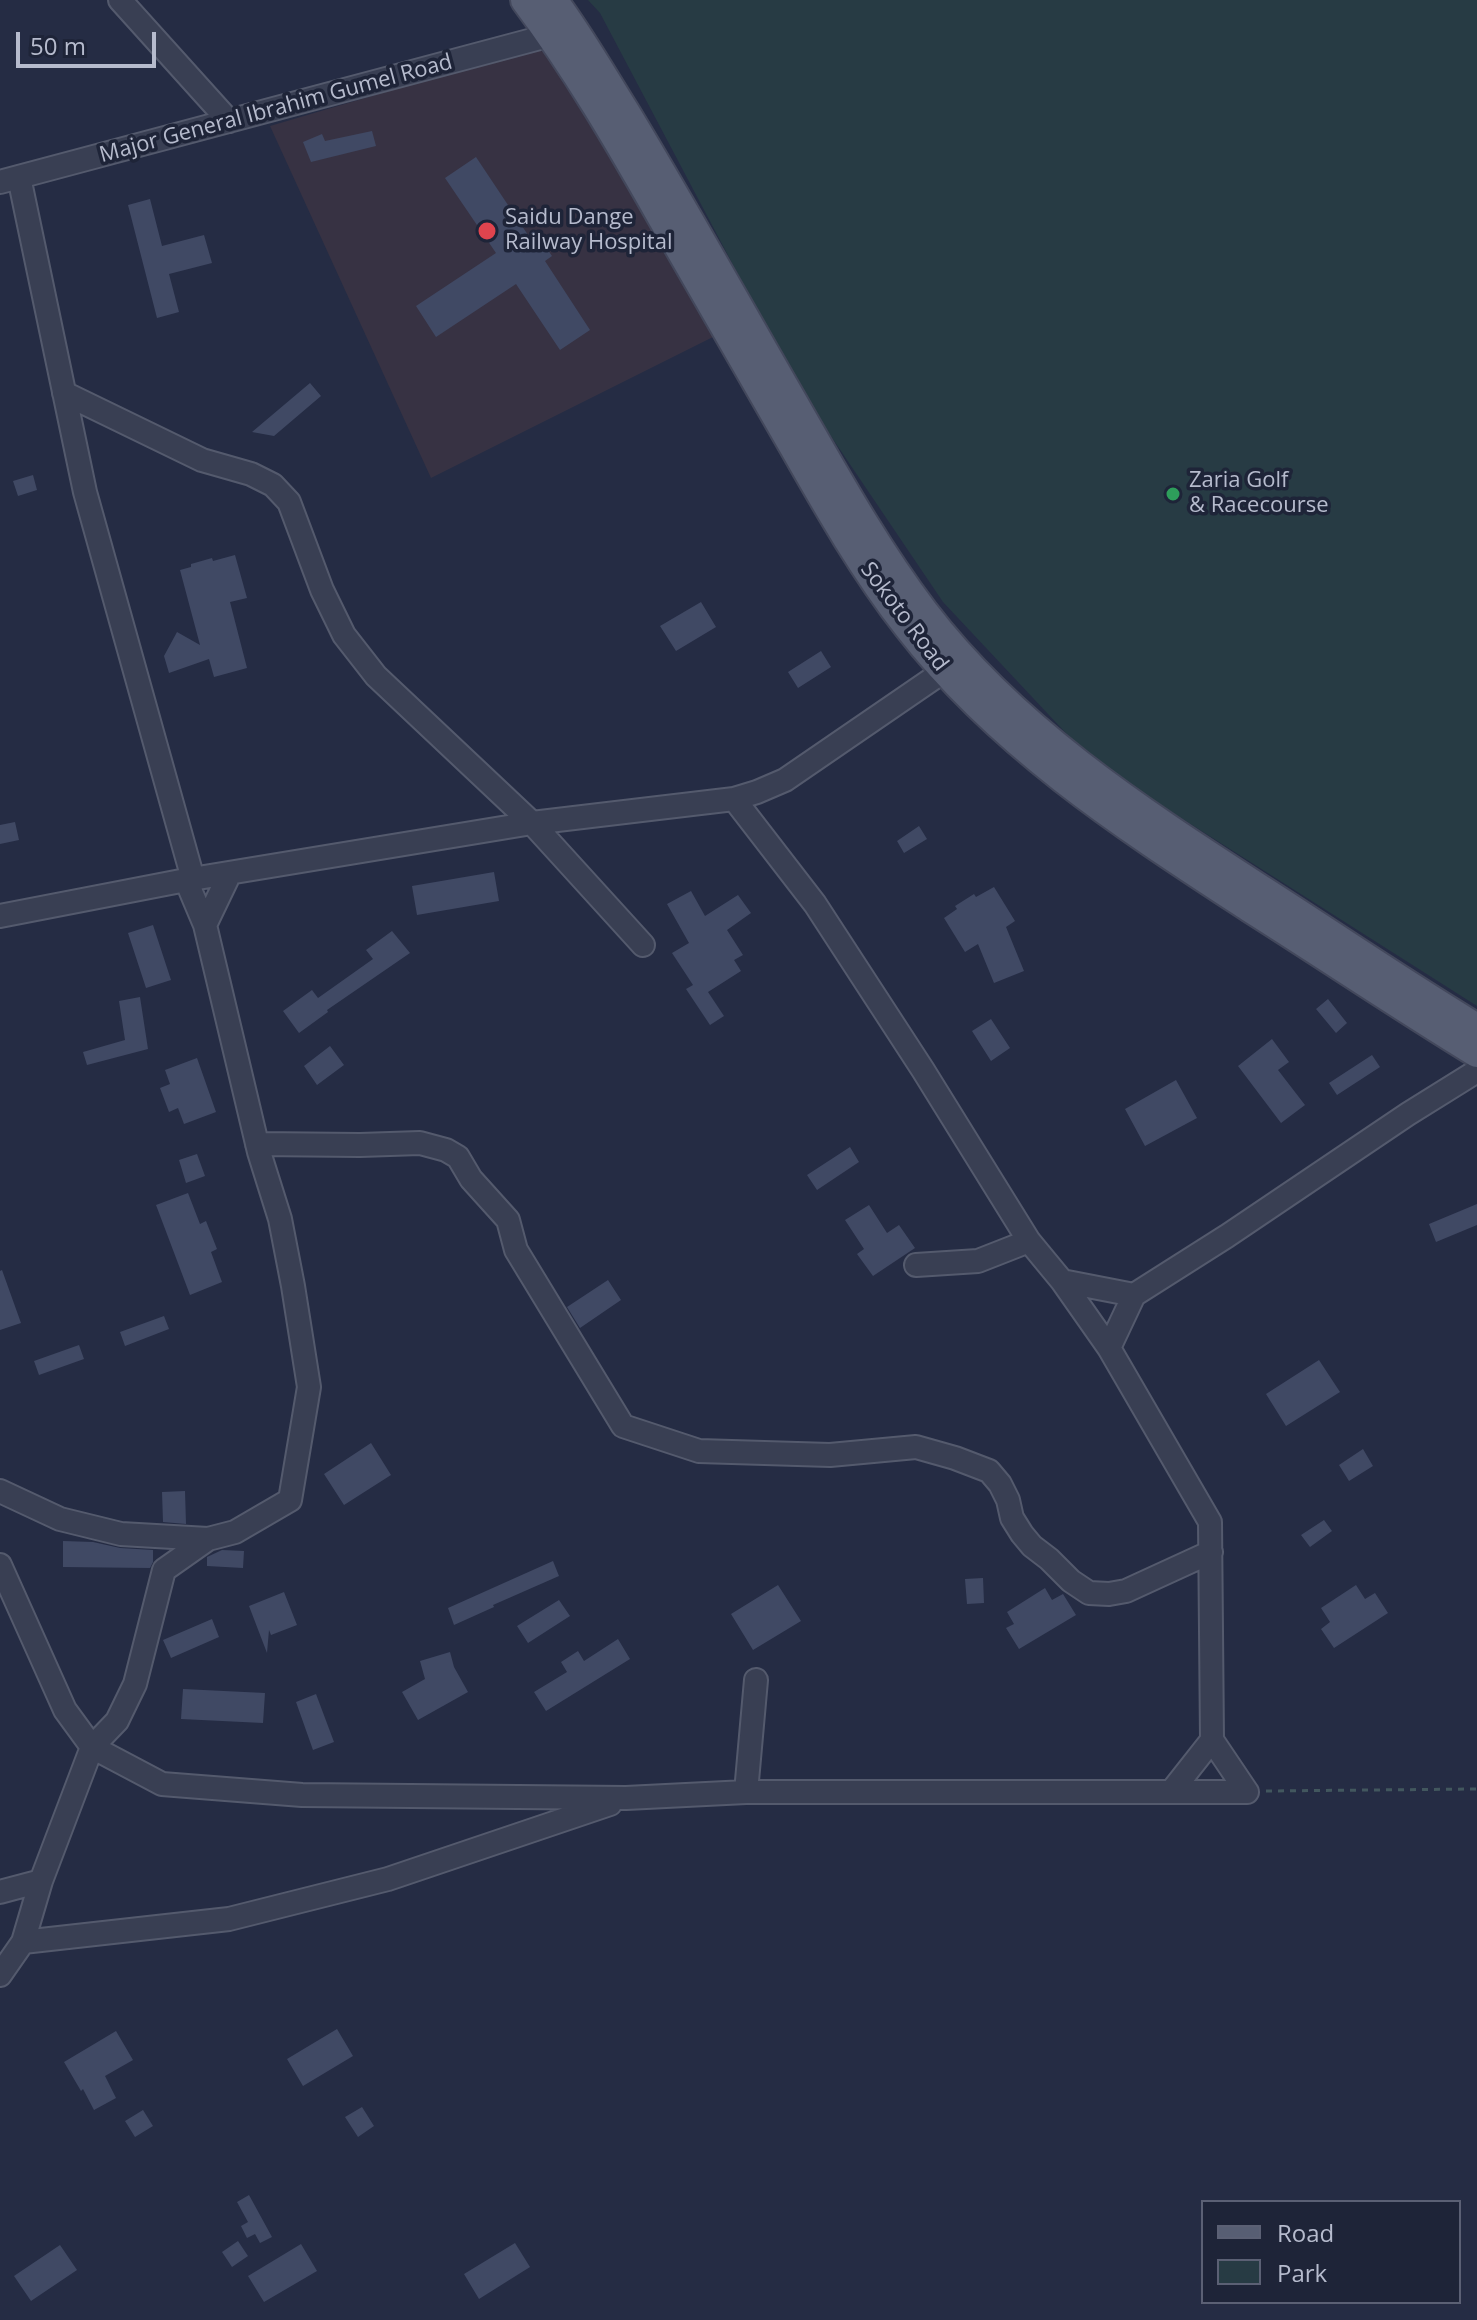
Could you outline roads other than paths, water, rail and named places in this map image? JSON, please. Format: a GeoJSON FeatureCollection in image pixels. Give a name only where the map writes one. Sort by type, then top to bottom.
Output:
{"type":"FeatureCollection","features":[{"type":"Feature","properties":{"kind":"main road","name":"Sokoto Road"},"geometry":{"type":"LineString","coordinates":[[525,0],[551,35],[630,162],[844,533],[907,626],[944,671],[1018,743],[1134,833],[1477,1053]]}},
{"type":"Feature","properties":{"kind":"main road","name":"Sokoto Road"},"geometry":{"type":"LineString","coordinates":[[553,0],[649,151],[884,556],[961,657],[1034,728],[1149,817],[1477,1028]]}},
{"type":"Feature","properties":{"kind":"street"},"geometry":{"type":"LineString","coordinates":[[120,0],[229,121]]}},
{"type":"Feature","properties":{"kind":"street","name":"Major General Ibrahim Gumel Road"},"geometry":{"type":"LineString","coordinates":[[10,180],[551,35]]}},
{"type":"Feature","properties":{"kind":"street"},"geometry":{"type":"LineString","coordinates":[[0,1491],[60,1519],[121,1534],[208,1539],[235,1532],[290,1500],[309,1387],[280,1219],[257,1144],[205,925],[189,879],[85,492],[64,393],[10,180]]}},
{"type":"Feature","properties":{"kind":"street"},"geometry":{"type":"LineString","coordinates":[[64,393],[202,460],[251,474],[273,485],[289,502],[322,590],[344,635],[376,676],[532,823],[643,945]]}},
{"type":"Feature","properties":{"kind":"street"},"geometry":{"type":"LineString","coordinates":[[0,916],[189,879],[532,823],[734,799],[785,780],[944,671]]}},
{"type":"Feature","properties":{"kind":"street"},"geometry":{"type":"LineString","coordinates":[[0,1565],[65,1710],[92,1747],[162,1784],[302,1795],[626,1798],[746,1792],[1247,1792],[1212,1740],[1210,1522],[1109,1348],[1062,1281],[1029,1241],[815,904],[734,799]]}},
{"type":"Feature","properties":{"kind":"street"},"geometry":{"type":"LineString","coordinates":[[205,925],[230,873]]}},
{"type":"Feature","properties":{"kind":"street"},"geometry":{"type":"LineString","coordinates":[[1109,1348],[1134,1295],[1396,1121],[1477,1071]]}},
{"type":"Feature","properties":{"kind":"street"},"geometry":{"type":"LineString","coordinates":[[257,1144],[420,1143],[446,1150],[458,1157],[471,1179],[508,1220],[516,1250],[623,1426],[699,1451],[830,1455],[916,1447],[955,1458],[989,1471],[1000,1484],[1012,1518],[1022,1534],[1071,1581],[1089,1593],[1126,1591],[1211,1552]]}},
{"type":"Feature","properties":{"kind":"street"},"geometry":{"type":"LineString","coordinates":[[916,1265],[978,1261],[1029,1241]]}},
{"type":"Feature","properties":{"kind":"street"},"geometry":{"type":"LineString","coordinates":[[1062,1281],[1134,1295]]}},
{"type":"Feature","properties":{"kind":"street"},"geometry":{"type":"LineString","coordinates":[[0,1975],[23,1942],[41,1881],[92,1747],[117,1721],[135,1684],[164,1570],[208,1539]]}},
{"type":"Feature","properties":{"kind":"street"},"geometry":{"type":"LineString","coordinates":[[746,1792],[756,1680]]}},
{"type":"Feature","properties":{"kind":"street"},"geometry":{"type":"LineString","coordinates":[[1171,1792],[1212,1740]]}},
{"type":"Feature","properties":{"kind":"street"},"geometry":{"type":"LineString","coordinates":[[23,1942],[229,1919],[388,1879],[626,1798]]}},
{"type":"Feature","properties":{"kind":"street"},"geometry":{"type":"LineString","coordinates":[[0,1892],[41,1881]]}},
{"type":"Feature","properties":{"kind":"place","name":"Saidu Dange Railway Hospital"},"geometry":{"type":"Point","coordinates":[487,231]}},
{"type":"Feature","properties":{"kind":"place","name":"Zaria Golf & Racecourse"},"geometry":{"type":"Point","coordinates":[1173,494]}}]}
